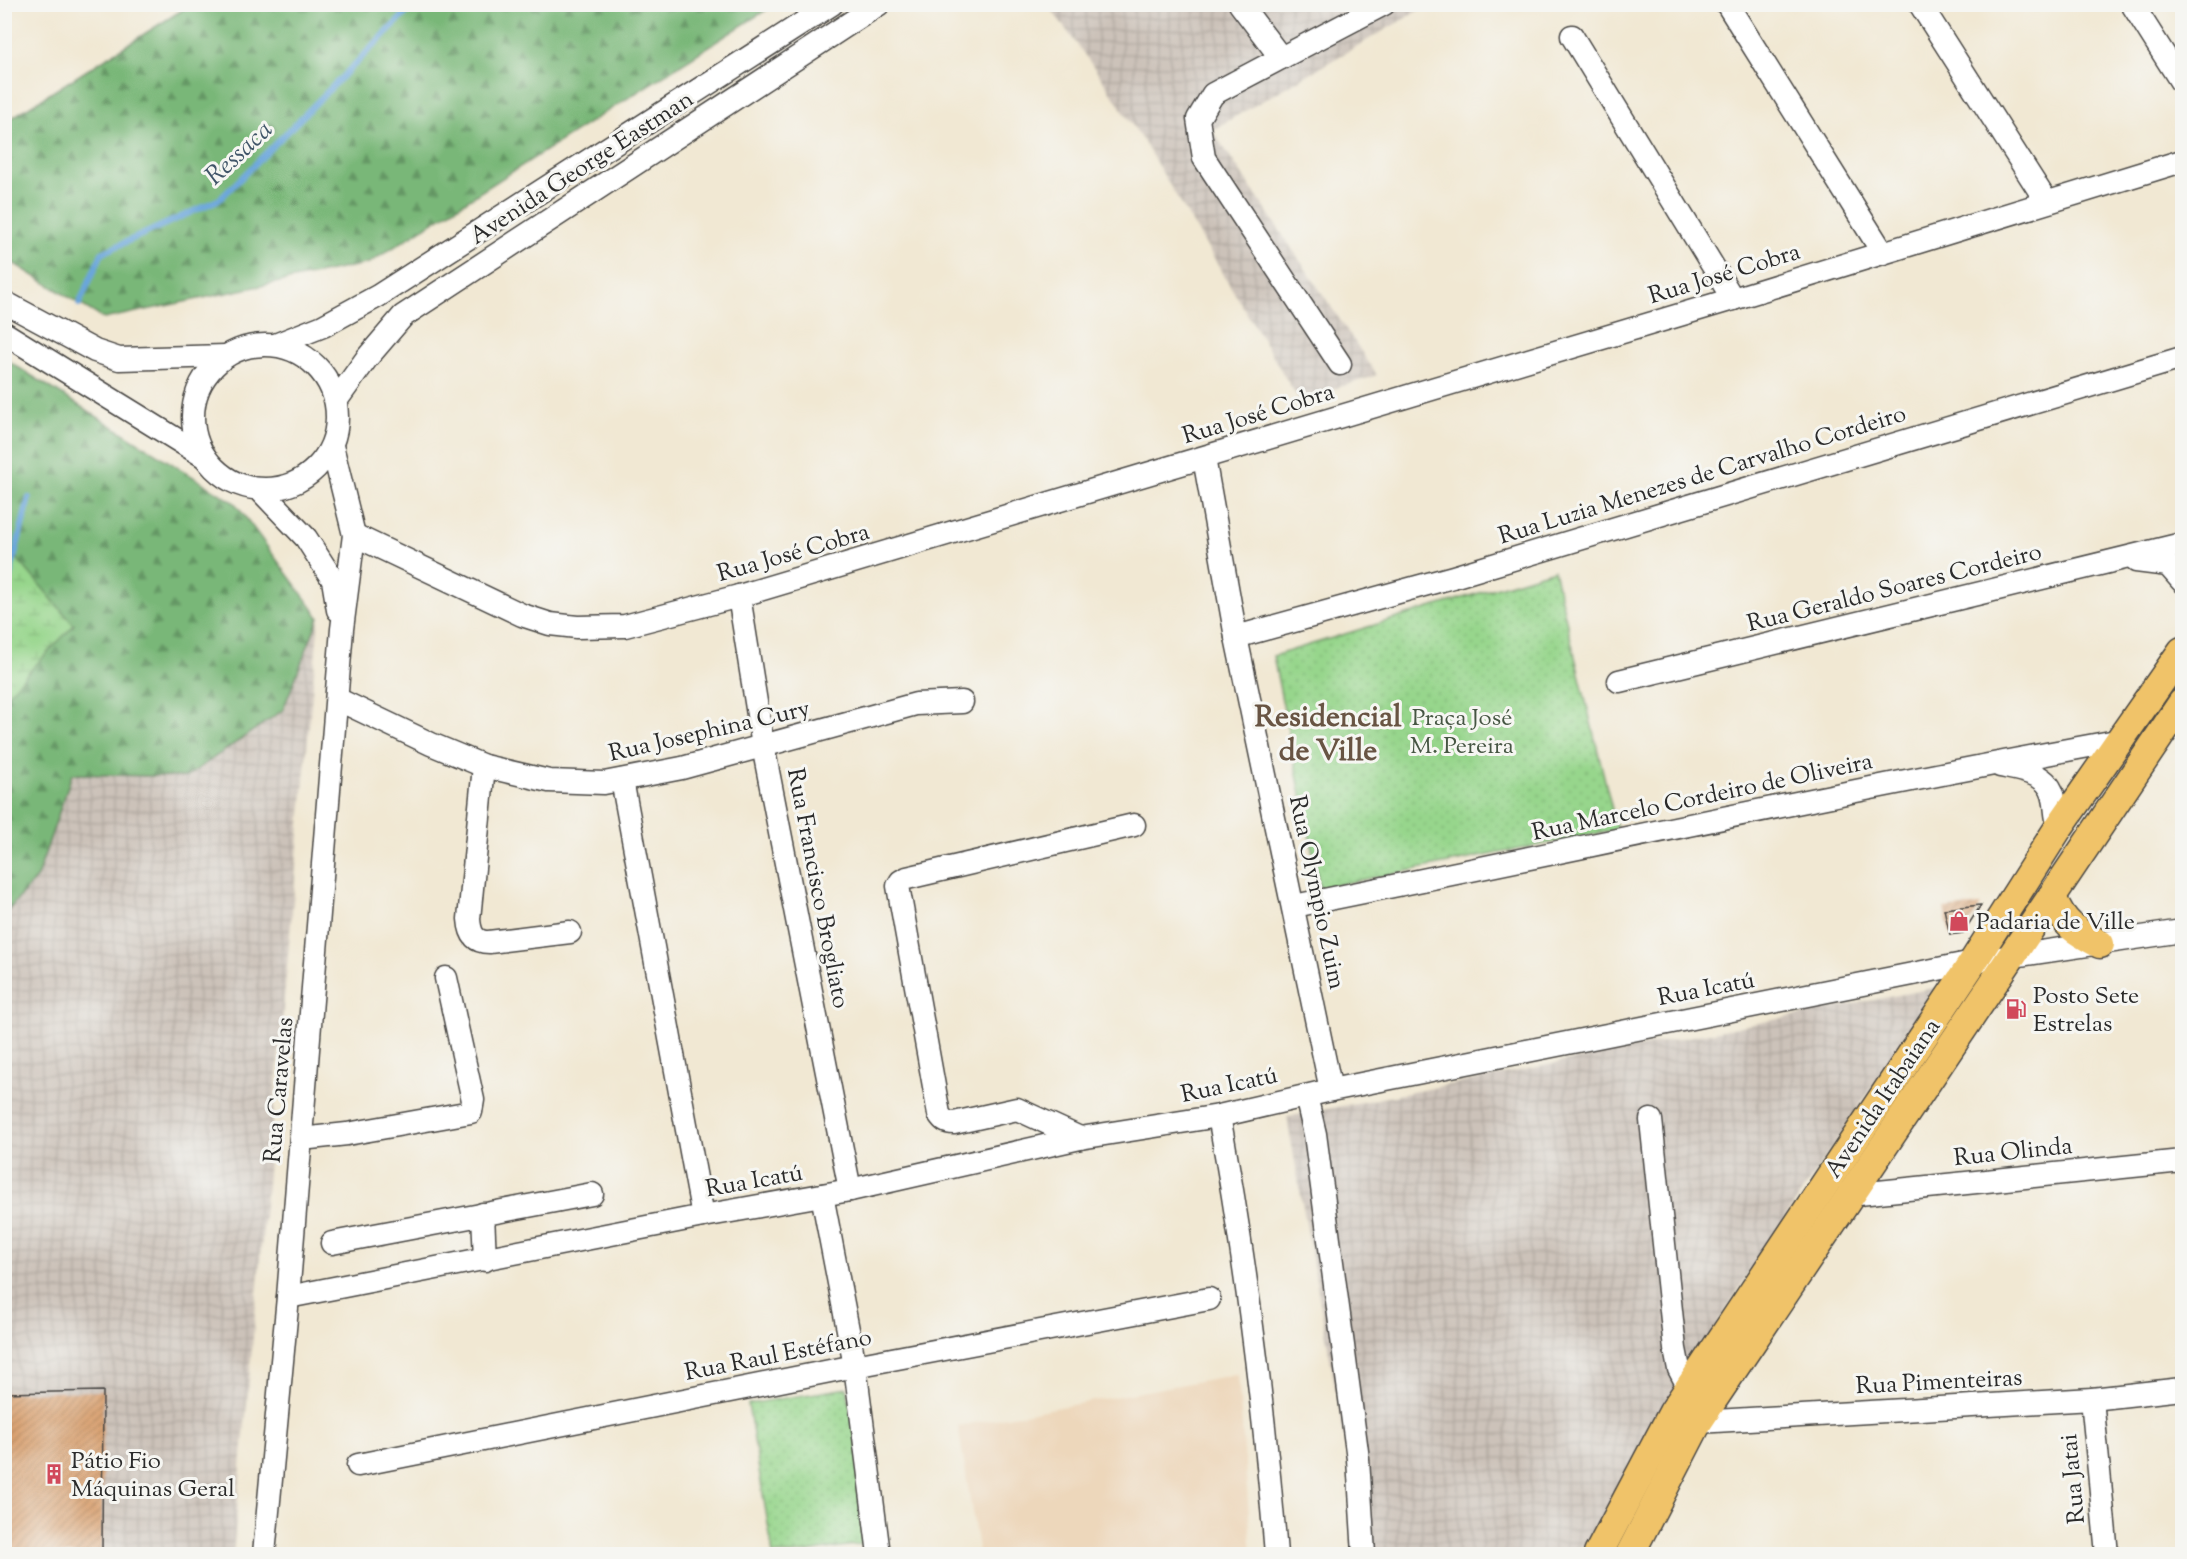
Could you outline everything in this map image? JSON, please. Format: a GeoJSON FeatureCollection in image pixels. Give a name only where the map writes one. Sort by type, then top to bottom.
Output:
{"type":"FeatureCollection","features":[{"type":"Feature","properties":{"kind":"main road","name":"Avenida Itabaiana"},"geometry":{"type":"LineString","coordinates":[[1630,1554],[1685,1417],[1689,1388],[1973,962],[2059,827],[2122,740],[2182,651]]}},
{"type":"Feature","properties":{"kind":"main road","name":"Avenida Itabaiana"},"geometry":{"type":"LineString","coordinates":[[1598,1554],[1685,1417],[1849,1195],[2182,703]]}},
{"type":"Feature","properties":{"kind":"main road"},"geometry":{"type":"LineString","coordinates":[[2052,897],[2058,913],[2074,930],[2100,944]]}},
{"type":"Feature","properties":{"kind":"street","name":"Avenida George Eastman"},"geometry":{"type":"LineString","coordinates":[[275,345],[323,326],[378,296],[832,4]]}},
{"type":"Feature","properties":{"kind":"street","name":"Avenida George Eastman"},"geometry":{"type":"LineString","coordinates":[[336,401],[403,316],[879,4]]}},
{"type":"Feature","properties":{"kind":"street"},"geometry":{"type":"LineString","coordinates":[[1240,4],[1281,58]]}},
{"type":"Feature","properties":{"kind":"street"},"geometry":{"type":"LineString","coordinates":[[1340,364],[1204,158],[1198,119],[1213,94],[1384,4]]}},
{"type":"Feature","properties":{"kind":"street"},"geometry":{"type":"LineString","coordinates":[[1727,4],[1883,253]]}},
{"type":"Feature","properties":{"kind":"street"},"geometry":{"type":"LineString","coordinates":[[1920,4],[2046,201]]}},
{"type":"Feature","properties":{"kind":"street"},"geometry":{"type":"LineString","coordinates":[[2132,4],[2182,83]]}},
{"type":"Feature","properties":{"kind":"street"},"geometry":{"type":"LineString","coordinates":[[1572,36],[1733,299]]}},
{"type":"Feature","properties":{"kind":"street","name":"Rua José Cobra"},"geometry":{"type":"LineString","coordinates":[[354,535],[522,615],[550,624],[577,627],[625,626],[739,596],[1204,458],[2182,161]]}},
{"type":"Feature","properties":{"kind":"street"},"geometry":{"type":"LineString","coordinates":[[4,302],[95,351],[119,359],[226,356]]}},
{"type":"Feature","properties":{"kind":"street"},"geometry":{"type":"LineString","coordinates":[[4,333],[205,457]]}},
{"type":"Feature","properties":{"kind":"street"},"geometry":{"type":"LineString","coordinates":[[275,345],[296,352],[314,364],[328,381],[336,401],[338,424],[332,446],[320,465],[303,479],[282,488],[260,490],[239,485],[219,473],[205,457],[195,436],[192,414],[197,391],[209,371],[226,356],[241,348],[275,345]]}},
{"type":"Feature","properties":{"kind":"street","name":"Rua Luzia Menezes de Carvalho Cordeiro"},"geometry":{"type":"LineString","coordinates":[[1236,637],[1453,577],[2182,358]]}},
{"type":"Feature","properties":{"kind":"street"},"geometry":{"type":"LineString","coordinates":[[332,446],[354,535],[342,629]]}},
{"type":"Feature","properties":{"kind":"street","name":"Rua Olympio Zuim"},"geometry":{"type":"LineString","coordinates":[[1204,458],[1236,637],[1331,1090]]}},
{"type":"Feature","properties":{"kind":"street"},"geometry":{"type":"LineString","coordinates":[[260,490],[306,538],[333,580],[342,629]]}},
{"type":"Feature","properties":{"kind":"street","name":"Rua Geraldo Soares Cordeiro"},"geometry":{"type":"LineString","coordinates":[[1619,681],[2182,544]]}},
{"type":"Feature","properties":{"kind":"street"},"geometry":{"type":"LineString","coordinates":[[2123,560],[2168,565],[2182,580]]}},
{"type":"Feature","properties":{"kind":"street","name":"Rua Francisco Brogliato"},"geometry":{"type":"LineString","coordinates":[[739,596],[764,746],[850,1190]]}},
{"type":"Feature","properties":{"kind":"street","name":"Rua Caravelas"},"geometry":{"type":"LineString","coordinates":[[264,1554],[288,1297],[342,629]]}},
{"type":"Feature","properties":{"kind":"street","name":"Rua Josephina Cury"},"geometry":{"type":"LineString","coordinates":[[337,699],[484,766],[549,782],[604,783],[682,768],[916,704],[962,702]]}},
{"type":"Feature","properties":{"kind":"street","name":"Rua Marcelo Cordeiro de Oliveira"},"geometry":{"type":"LineString","coordinates":[[1294,906],[2122,740]]}},
{"type":"Feature","properties":{"kind":"street"},"geometry":{"type":"LineString","coordinates":[[1990,765],[2040,775],[2052,790],[2056,806],[2055,816],[2059,827]]}},
{"type":"Feature","properties":{"kind":"street"},"geometry":{"type":"LineString","coordinates":[[484,766],[469,919],[474,938],[481,942],[489,942],[570,932]]}},
{"type":"Feature","properties":{"kind":"street"},"geometry":{"type":"LineString","coordinates":[[622,780],[703,1216]]}},
{"type":"Feature","properties":{"kind":"street"},"geometry":{"type":"LineString","coordinates":[[1080,1138],[1017,1109],[954,1123],[947,1123],[942,1119],[898,886],[907,878],[1134,825]]}},
{"type":"Feature","properties":{"kind":"street","name":"Rua Icatú"},"geometry":{"type":"LineString","coordinates":[[288,1297],[703,1216],[850,1190],[1080,1138],[1219,1116],[1331,1090],[1973,962],[2182,930]]}},
{"type":"Feature","properties":{"kind":"street"},"geometry":{"type":"LineString","coordinates":[[301,1139],[347,1134],[471,1112],[472,1101],[446,978]]}},
{"type":"Feature","properties":{"kind":"street"},"geometry":{"type":"LineString","coordinates":[[1306,1096],[1315,1134],[1358,1459],[1364,1554]]}},
{"type":"Feature","properties":{"kind":"street"},"geometry":{"type":"LineString","coordinates":[[1219,1116],[1247,1293],[1276,1554]]}},
{"type":"Feature","properties":{"kind":"street"},"geometry":{"type":"LineString","coordinates":[[1651,1120],[1675,1349],[1679,1369],[1689,1388]]}},
{"type":"Feature","properties":{"kind":"street","name":"Rua Olinda"},"geometry":{"type":"LineString","coordinates":[[1849,1195],[2182,1161]]}},
{"type":"Feature","properties":{"kind":"street"},"geometry":{"type":"LineString","coordinates":[[332,1243],[592,1194]]}},
{"type":"Feature","properties":{"kind":"street"},"geometry":{"type":"LineString","coordinates":[[822,1195],[855,1366],[879,1554]]}},
{"type":"Feature","properties":{"kind":"street"},"geometry":{"type":"LineString","coordinates":[[483,1214],[485,1260]]}},
{"type":"Feature","properties":{"kind":"street","name":"Rua Raul Estéfano"},"geometry":{"type":"LineString","coordinates":[[358,1465],[855,1366],[1209,1299]]}},
{"type":"Feature","properties":{"kind":"street","name":"Rua Pimenteiras"},"geometry":{"type":"LineString","coordinates":[[1685,1417],[2092,1399],[2182,1389]]}},
{"type":"Feature","properties":{"kind":"street","name":"Rua Jatai"},"geometry":{"type":"LineString","coordinates":[[2092,1399],[2107,1554]]}},
{"type":"Feature","properties":{"kind":"shaded area"},"geometry":{"type":"Polygon","coordinates":[[[1048,5],[1428,5],[1212,130],[1377,375],[1299,400],[1145,144],[1098,73],[1048,5]]]}},
{"type":"Feature","properties":{"kind":"shaded area"},"geometry":{"type":"Polygon","coordinates":[[[4,359],[235,503],[319,617],[233,1554],[5,1554],[4,359]]]}},
{"type":"Feature","properties":{"kind":"shaded area"},"geometry":{"type":"Polygon","coordinates":[[[1939,987],[1749,1272],[1580,1554],[1365,1554],[1287,1117],[1939,987]]]}},
{"type":"Feature","properties":{"kind":"shaded area"},"geometry":{"type":"Polygon","coordinates":[[[1238,1374],[1252,1554],[979,1554],[958,1426],[1238,1374]]]}},
{"type":"Feature","properties":{"kind":"green space"},"geometry":{"type":"Polygon","coordinates":[[[190,5],[774,5],[369,263],[104,319],[5,258],[5,122],[190,5]]]}},
{"type":"Feature","properties":{"kind":"green space"},"geometry":{"type":"Polygon","coordinates":[[[5,359],[235,503],[319,617],[283,710],[186,777],[72,774],[37,877],[5,914],[5,359]]]}},
{"type":"Feature","properties":{"kind":"green space"},"geometry":{"type":"Polygon","coordinates":[[[15,556],[74,625],[5,697],[5,561],[15,556]]]}},
{"type":"Feature","properties":{"kind":"green space","name":"Praça José M. Pereira"},"geometry":{"type":"Polygon","coordinates":[[[1554,570],[1617,830],[1320,888],[1273,656],[1554,570]]]}},
{"type":"Feature","properties":{"kind":"green space"},"geometry":{"type":"Polygon","coordinates":[[[847,1388],[873,1542],[795,1554],[773,1554],[748,1404],[847,1388]]]}},
{"type":"Feature","properties":{"kind":"building","name":"Padaria de Ville"},"geometry":{"type":"Polygon","coordinates":[[[1981,905],[1963,933],[1950,935],[1944,909],[1981,905]]]}},
{"type":"Feature","properties":{"kind":"building","name":"Pátio Fio Máquinas Geral"},"geometry":{"type":"Polygon","coordinates":[[[103,1391],[102,1554],[4,1554],[4,1393],[103,1391]]]}},
{"type":"Feature","properties":{"kind":"waterway","name":"Ressaca"},"geometry":{"type":"LineString","coordinates":[[79,304],[102,253],[220,199],[415,4]]}},
{"type":"Feature","properties":{"kind":"waterway","name":"Ressaca"},"geometry":{"type":"LineString","coordinates":[[4,599],[29,498]]}},
{"type":"Feature","properties":{"kind":"place","name":"Padaria de Ville"},"geometry":{"type":"Point","coordinates":[1959,921]}},
{"type":"Feature","properties":{"kind":"place","name":"Posto Sete Estrelas"},"geometry":{"type":"Point","coordinates":[2016,1009]}},
{"type":"Feature","properties":{"kind":"place","name":"Pátio Fio Máquinas Geral"},"geometry":{"type":"Point","coordinates":[54,1474]}},
{"type":"Feature","properties":{"kind":"district","name":"Residencial de Ville"},"geometry":{"type":"Point","coordinates":[1328,733]}}]}
